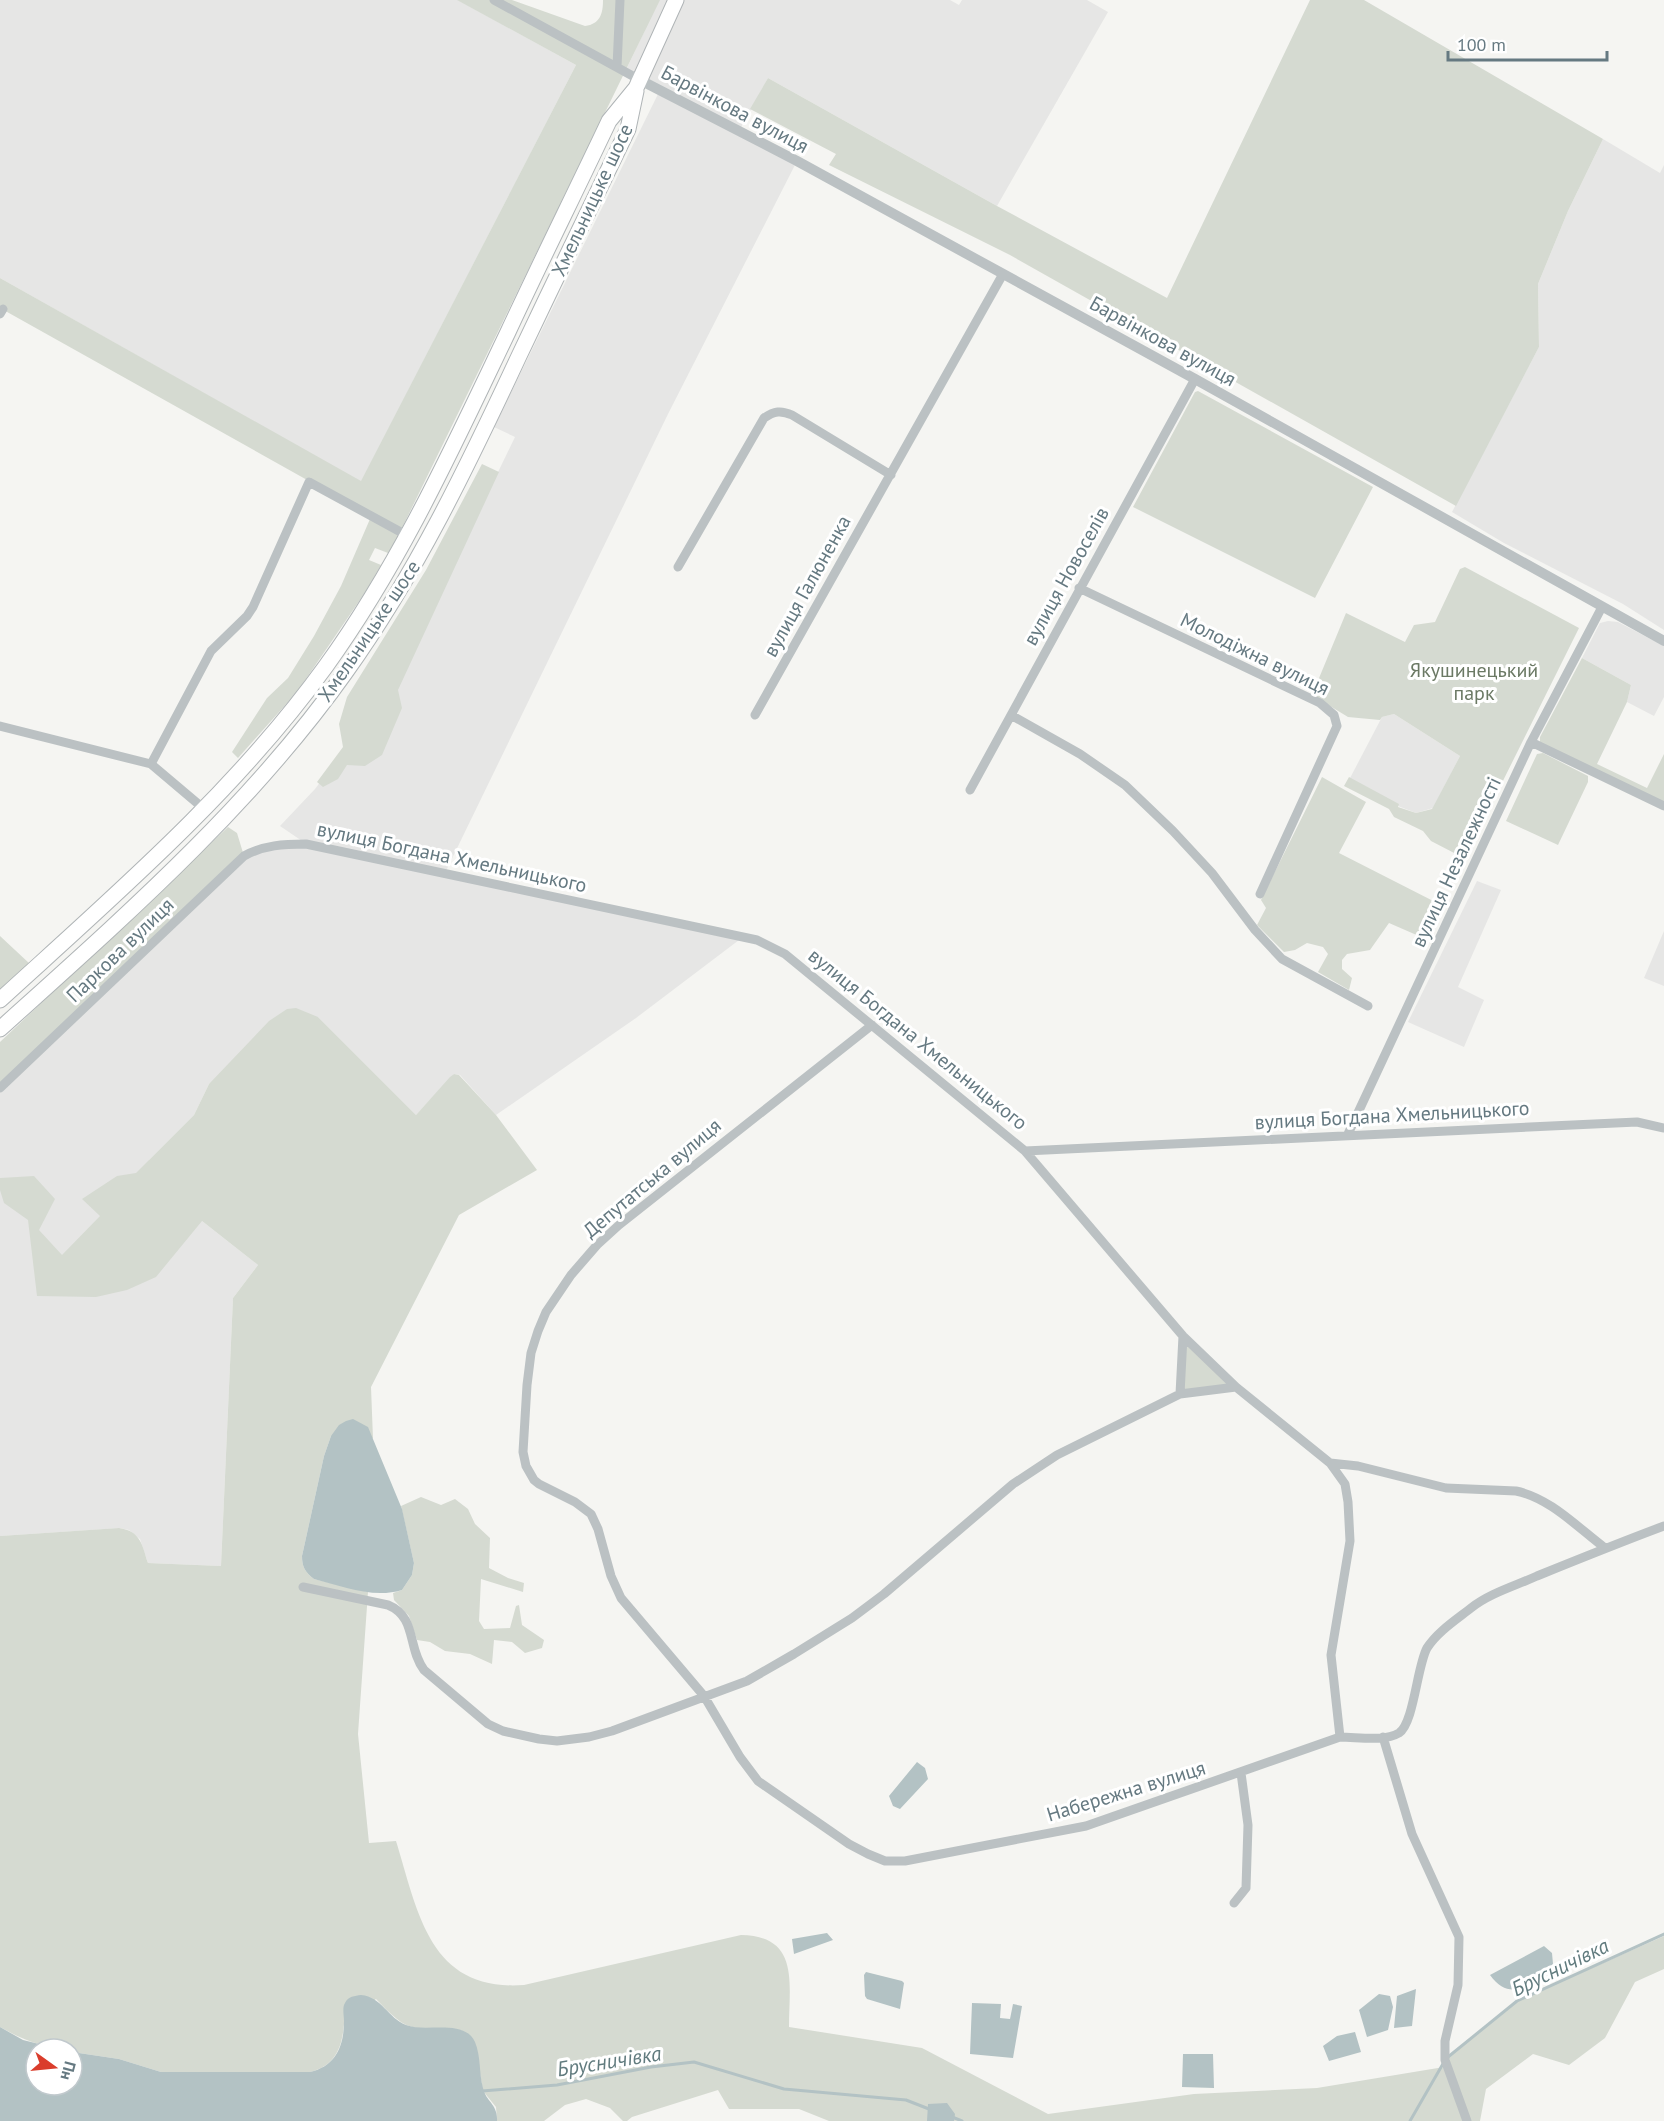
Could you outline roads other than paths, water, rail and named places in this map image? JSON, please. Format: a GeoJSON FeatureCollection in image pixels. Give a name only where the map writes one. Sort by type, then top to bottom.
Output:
{"type":"FeatureCollection","features":[{"type":"Feature","properties":{"kind":"highway"},"geometry":{"type":"LineString","coordinates":[[638,84],[676,0]]}},
{"type":"Feature","properties":{"kind":"highway","name":"Хмельницьке шосе"},"geometry":{"type":"LineString","coordinates":[[0,1000],[130,880],[203,808],[305,694],[371,598],[408,536],[451,453],[609,121],[638,84]]}},
{"type":"Feature","properties":{"kind":"highway","name":"Хмельницьке шосе"},"geometry":{"type":"LineString","coordinates":[[0,1029],[111,929],[232,811],[298,734],[344,674],[417,561],[470,461],[628,129],[638,84]]}},
{"type":"Feature","properties":{"kind":"highway"},"geometry":{"type":"LineString","coordinates":[[203,808],[219,824]]}},
{"type":"Feature","properties":{"kind":"street"},"geometry":{"type":"LineString","coordinates":[[494,0],[617,67],[638,84]]}},
{"type":"Feature","properties":{"kind":"street"},"geometry":{"type":"LineString","coordinates":[[617,67],[620,0]]}},
{"type":"Feature","properties":{"kind":"street","name":"Барвінкова вулиця"},"geometry":{"type":"LineString","coordinates":[[638,84],[807,167],[1195,379],[1664,641]]}},
{"type":"Feature","properties":{"kind":"street","name":"вулиця Галюненка"},"geometry":{"type":"LineString","coordinates":[[756,715],[1003,274]]}},
{"type":"Feature","properties":{"kind":"street","name":"вулиця Новоселів"},"geometry":{"type":"LineString","coordinates":[[970,790],[1195,379]]}},
{"type":"Feature","properties":{"kind":"street"},"geometry":{"type":"LineString","coordinates":[[678,567],[764,418],[772,412],[792,415],[891,475]]}},
{"type":"Feature","properties":{"kind":"street"},"geometry":{"type":"LineString","coordinates":[[151,764],[211,651],[253,608],[309,482],[408,536]]}},
{"type":"Feature","properties":{"kind":"street","name":"Молодіжна вулиця"},"geometry":{"type":"LineString","coordinates":[[1079,588],[1320,703],[1334,715],[1337,726],[1260,894]]}},
{"type":"Feature","properties":{"kind":"street","name":"вулиця Незалежності"},"geometry":{"type":"LineString","coordinates":[[1348,1134],[1532,742],[1602,607]]}},
{"type":"Feature","properties":{"kind":"street"},"geometry":{"type":"LineString","coordinates":[[1011,715],[1095,762],[1125,785],[1158,815],[1212,873],[1255,930],[1282,958],[1368,1006]]}},
{"type":"Feature","properties":{"kind":"street"},"geometry":{"type":"LineString","coordinates":[[0,726],[151,764],[203,808]]}},
{"type":"Feature","properties":{"kind":"street"},"geometry":{"type":"LineString","coordinates":[[1532,742],[1664,806]]}},
{"type":"Feature","properties":{"kind":"street","name":"вулиця Богдана Хмельницького"},"geometry":{"type":"LineString","coordinates":[[269,846],[306,844],[757,940],[785,954],[1025,1150],[1636,1122],[1664,1128]]}},
{"type":"Feature","properties":{"kind":"street","name":"Паркова вулиця"},"geometry":{"type":"LineString","coordinates":[[0,1088],[244,856],[256,849],[269,846]]}},
{"type":"Feature","properties":{"kind":"street","name":"Депутатська вулиця"},"geometry":{"type":"LineString","coordinates":[[849,1844],[758,1781],[740,1757],[704,1696],[621,1598],[611,1576],[598,1529],[591,1514],[575,1502],[539,1484],[529,1474],[523,1452],[531,1353],[546,1312],[571,1275],[597,1245],[705,1156],[872,1025]]}},
{"type":"Feature","properties":{"kind":"street"},"geometry":{"type":"LineString","coordinates":[[1025,1150],[1183,1336],[1236,1387],[1330,1463],[1345,1484],[1350,1541],[1331,1655],[1341,1737]]}},
{"type":"Feature","properties":{"kind":"street"},"geometry":{"type":"LineString","coordinates":[[1180,1394],[1183,1336]]}},
{"type":"Feature","properties":{"kind":"street"},"geometry":{"type":"LineString","coordinates":[[303,1587],[388,1605],[397,1609],[408,1623],[417,1660],[424,1670],[488,1724],[517,1735],[557,1741],[589,1737],[612,1731],[760,1674],[852,1618],[907,1576],[1013,1484],[1056,1455],[1180,1394],[1236,1387]]}},
{"type":"Feature","properties":{"kind":"street"},"geometry":{"type":"LineString","coordinates":[[1330,1463],[1358,1466],[1446,1488],[1526,1493],[1544,1501],[1605,1548]]}},
{"type":"Feature","properties":{"kind":"street"},"geometry":{"type":"LineString","coordinates":[[1467,2121],[1445,2060],[1445,2042],[1458,1985],[1459,1937],[1412,1834],[1383,1737],[1397,1734],[1406,1724],[1422,1660],[1434,1638],[1484,1599],[1664,1526]]}},
{"type":"Feature","properties":{"kind":"street","name":"Набережна вулиця"},"geometry":{"type":"LineString","coordinates":[[849,1844],[885,1861],[905,1861],[1086,1826],[1341,1737],[1383,1737]]}},
{"type":"Feature","properties":{"kind":"street"},"geometry":{"type":"LineString","coordinates":[[1234,1903],[1246,1888],[1248,1825],[1241,1773]]}},
{"type":"Feature","properties":{"kind":"waterway","name":"Брусничівка"},"geometry":{"type":"LineString","coordinates":[[1448,2057],[1517,2001],[1664,1934]]}},
{"type":"Feature","properties":{"kind":"waterway","name":"Брусничівка"},"geometry":{"type":"LineString","coordinates":[[482,2091],[557,2085],[651,2067],[694,2062],[784,2089],[906,2100],[929,2109]]}},
{"type":"Feature","properties":{"kind":"waterway","name":"Брусничівка"},"geometry":{"type":"LineString","coordinates":[[1410,2121],[1444,2062]]}},
{"type":"Feature","properties":{"kind":"waterway","name":"Брусничівка"},"geometry":{"type":"LineString","coordinates":[[952,2117],[962,2121]]}},
{"type":"Feature","properties":{"kind":"park label","name":"Якушинецький парк"},"geometry":{"type":"Point","coordinates":[1474,682]}}]}
